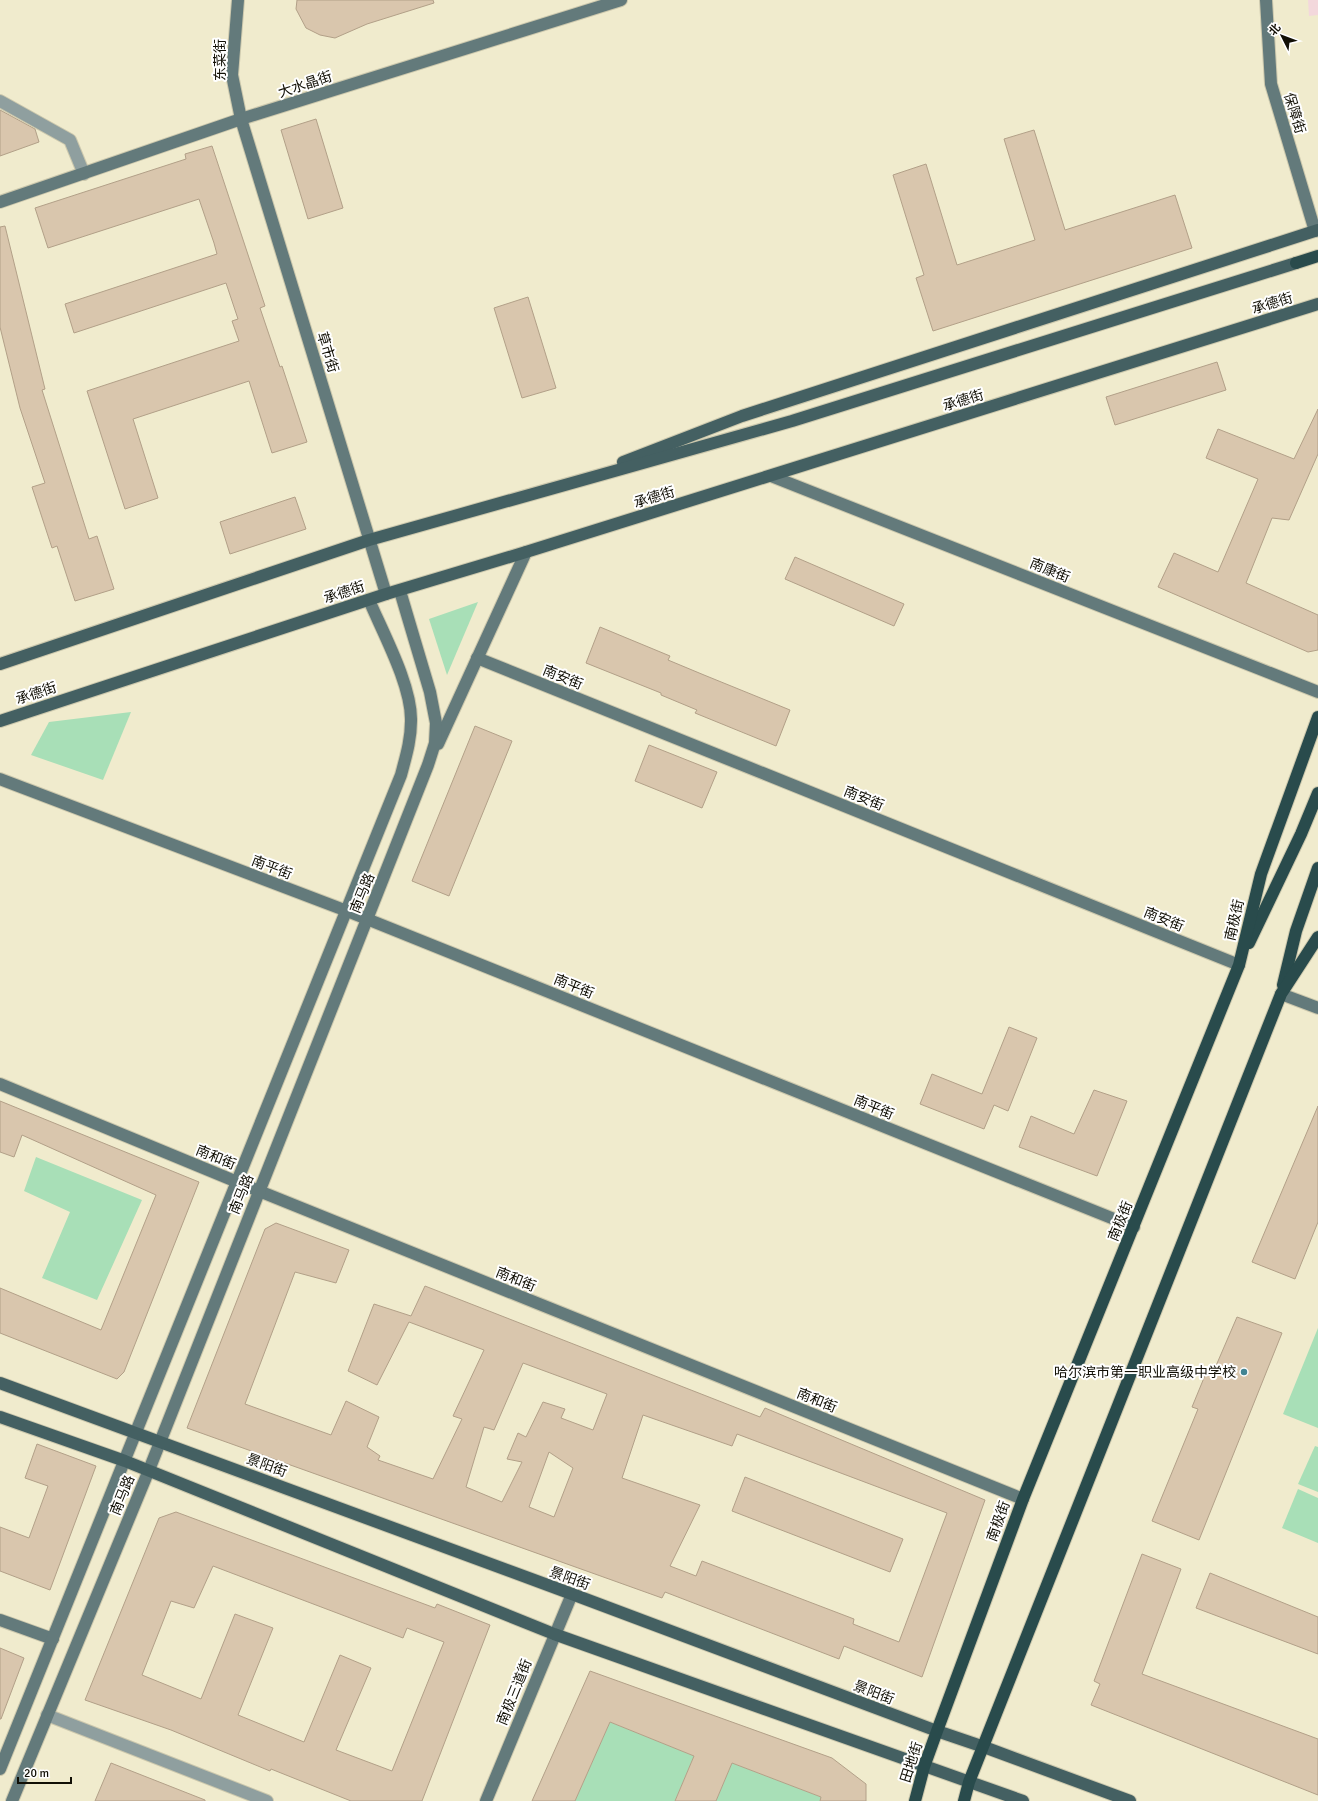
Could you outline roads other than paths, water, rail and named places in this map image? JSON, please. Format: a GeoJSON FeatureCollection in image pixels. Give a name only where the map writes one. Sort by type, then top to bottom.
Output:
{"type":"FeatureCollection","features":[{"type":"Feature","properties":{"kind":"highway"},"geometry":{"type":"LineString","coordinates":[[1296,263],[1318,256]]}},
{"type":"Feature","properties":{"kind":"highway","name":"南极街"},"geometry":{"type":"LineString","coordinates":[[937,1731],[1023,1499],[1239,965],[1261,874],[1318,717]]}},
{"type":"Feature","properties":{"kind":"highway"},"geometry":{"type":"LineString","coordinates":[[1239,965],[1301,834],[1318,793]]}},
{"type":"Feature","properties":{"kind":"highway"},"geometry":{"type":"LineString","coordinates":[[964,1801],[969,1782],[1281,994],[1296,931],[1318,868]]}},
{"type":"Feature","properties":{"kind":"highway"},"geometry":{"type":"LineString","coordinates":[[1281,994],[1318,937]]}},
{"type":"Feature","properties":{"kind":"highway","name":"田地街"},"geometry":{"type":"LineString","coordinates":[[915,1801],[924,1767],[937,1731]]}},
{"type":"Feature","properties":{"kind":"main road"},"geometry":{"type":"LineString","coordinates":[[551,490],[742,416],[1317,231]]}},
{"type":"Feature","properties":{"kind":"main road"},"geometry":{"type":"LineString","coordinates":[[0,664],[369,540],[792,421],[1296,263]]}},
{"type":"Feature","properties":{"kind":"main road","name":"承德街"},"geometry":{"type":"LineString","coordinates":[[0,720],[386,594],[400,591],[771,476],[1318,304]]}},
{"type":"Feature","properties":{"kind":"main road","name":"景阳街"},"geometry":{"type":"LineString","coordinates":[[0,1383],[572,1594],[937,1731],[1130,1801]]}},
{"type":"Feature","properties":{"kind":"main road"},"geometry":{"type":"LineString","coordinates":[[0,1416],[149,1470],[554,1634],[1023,1801]]}},
{"type":"Feature","properties":{"kind":"street","name":"东菜街"},"geometry":{"type":"LineString","coordinates":[[238,0],[232,75],[242,120]]}},
{"type":"Feature","properties":{"kind":"street","name":"大水晶街"},"geometry":{"type":"LineString","coordinates":[[0,202],[242,120],[601,3],[621,0]]}},
{"type":"Feature","properties":{"kind":"street","name":"保障街"},"geometry":{"type":"LineString","coordinates":[[1266,0],[1271,84],[1317,231]]}},
{"type":"Feature","properties":{"kind":"street"},"geometry":{"type":"LineString","coordinates":[[0,101],[70,140],[84,174]]}},
{"type":"Feature","properties":{"kind":"street","name":"草市街"},"geometry":{"type":"LineString","coordinates":[[242,120],[386,594]]}},
{"type":"Feature","properties":{"kind":"street","name":"南康街"},"geometry":{"type":"LineString","coordinates":[[771,476],[1318,692]]}},
{"type":"Feature","properties":{"kind":"street"},"geometry":{"type":"LineString","coordinates":[[428,765],[526,552]]}},
{"type":"Feature","properties":{"kind":"street","name":"南马路"},"geometry":{"type":"LineString","coordinates":[[12,1801],[149,1470],[159,1441],[428,765],[435,743],[436,723],[430,692],[400,591]]}},
{"type":"Feature","properties":{"kind":"street","name":"南马路"},"geometry":{"type":"LineString","coordinates":[[0,1769],[137,1433],[401,774],[409,748],[409,701],[369,600]]}},
{"type":"Feature","properties":{"kind":"street","name":"南安街"},"geometry":{"type":"LineString","coordinates":[[477,658],[1239,965]]}},
{"type":"Feature","properties":{"kind":"street","name":"南平街"},"geometry":{"type":"LineString","coordinates":[[0,779],[347,911],[1134,1227]]}},
{"type":"Feature","properties":{"kind":"street"},"geometry":{"type":"LineString","coordinates":[[1281,994],[1318,1008]]}},
{"type":"Feature","properties":{"kind":"street","name":"南和街"},"geometry":{"type":"LineString","coordinates":[[0,1084],[259,1192],[1023,1499]]}},
{"type":"Feature","properties":{"kind":"street","name":"南极三道街"},"geometry":{"type":"LineString","coordinates":[[486,1801],[554,1634],[572,1594]]}},
{"type":"Feature","properties":{"kind":"street"},"geometry":{"type":"LineString","coordinates":[[0,1620],[53,1639]]}},
{"type":"Feature","properties":{"kind":"street"},"geometry":{"type":"LineString","coordinates":[[47,1715],[267,1801]]}},
{"type":"Feature","properties":{"kind":"place","name":"哈尔滨市第一职业高级中学校"},"geometry":{"type":"Point","coordinates":[1244,1372]}}]}
